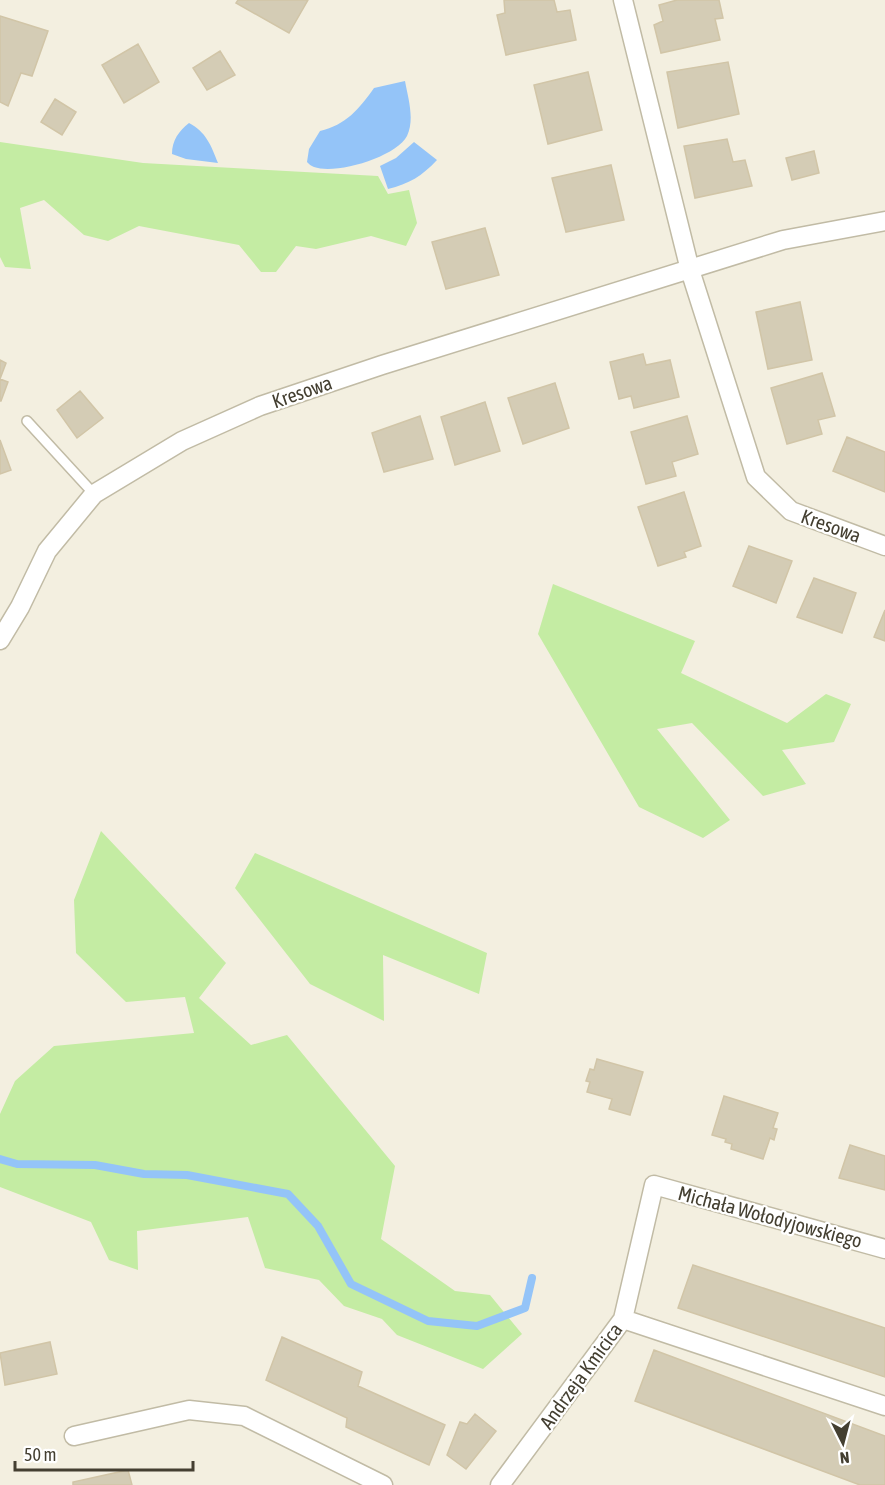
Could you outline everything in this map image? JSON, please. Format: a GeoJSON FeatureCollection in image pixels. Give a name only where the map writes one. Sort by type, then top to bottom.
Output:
{"type":"FeatureCollection","features":[{"type":"Feature","properties":{"kind":"street","name":"Kresowa"},"geometry":{"type":"LineString","coordinates":[[622,0],[690,270],[756,477],[791,511],[885,546]]}},
{"type":"Feature","properties":{"kind":"street","name":"Kresowa"},"geometry":{"type":"LineString","coordinates":[[0,640],[20,607],[47,551],[94,494],[182,441],[260,406],[382,365],[783,240],[885,221]]}},
{"type":"Feature","properties":{"kind":"street","name":"Michała Wołodyjowskiego"},"geometry":{"type":"LineString","coordinates":[[654,1185],[885,1249]]}},
{"type":"Feature","properties":{"kind":"street","name":"Andrzeja Kmicica"},"geometry":{"type":"LineString","coordinates":[[500,1485],[623,1319],[654,1185]]}},
{"type":"Feature","properties":{"kind":"street"},"geometry":{"type":"LineString","coordinates":[[623,1319],[885,1406]]}},
{"type":"Feature","properties":{"kind":"street"},"geometry":{"type":"LineString","coordinates":[[74,1436],[189,1410],[244,1416],[382,1485]]}},
{"type":"Feature","properties":{"kind":"lane"},"geometry":{"type":"LineString","coordinates":[[27,421],[94,494]]}},
{"type":"Feature","properties":{"kind":"green space"},"geometry":{"type":"Polygon","coordinates":[[[0,142],[143,163],[378,176],[388,194],[409,190],[417,223],[406,246],[371,236],[316,249],[296,246],[276,272],[261,272],[239,245],[139,226],[108,241],[84,235],[44,200],[20,208],[31,269],[5,267],[0,257],[0,142]]]}},
{"type":"Feature","properties":{"kind":"green space"},"geometry":{"type":"Polygon","coordinates":[[[553,584],[695,641],[681,673],[787,723],[826,694],[851,704],[834,742],[782,750],[806,784],[763,796],[692,723],[657,729],[730,820],[703,838],[639,807],[538,634],[553,584]]]}},
{"type":"Feature","properties":{"kind":"green space"},"geometry":{"type":"Polygon","coordinates":[[[101,831],[226,963],[199,998],[251,1045],[287,1035],[395,1166],[381,1239],[455,1291],[490,1295],[522,1334],[483,1369],[397,1335],[382,1319],[344,1306],[319,1280],[265,1268],[248,1217],[137,1231],[138,1270],[109,1260],[91,1222],[0,1187],[0,1114],[15,1081],[54,1046],[194,1033],[185,997],[126,1002],[76,953],[74,900],[101,831]]]}},
{"type":"Feature","properties":{"kind":"green space"},"geometry":{"type":"Polygon","coordinates":[[[255,853],[487,953],[479,994],[383,955],[384,1021],[310,984],[235,888],[255,853]]]}},
{"type":"Feature","properties":{"kind":"water"},"geometry":{"type":"Polygon","coordinates":[[[405,81],[410,123],[407,136],[401,144],[379,157],[350,166],[324,169],[313,167],[307,162],[309,149],[320,131],[345,120],[363,103],[374,88],[405,81]]]}},
{"type":"Feature","properties":{"kind":"water"},"geometry":{"type":"Polygon","coordinates":[[[189,123],[204,135],[218,163],[186,159],[172,154],[177,136],[189,123]]]}},
{"type":"Feature","properties":{"kind":"water"},"geometry":{"type":"Polygon","coordinates":[[[414,142],[437,160],[415,179],[388,189],[380,166],[396,158],[414,142]]]}},
{"type":"Feature","properties":{"kind":"building"},"geometry":{"type":"Polygon","coordinates":[[[238,0],[308,0],[289,33],[236,3],[238,0]]]}},
{"type":"Feature","properties":{"kind":"building"},"geometry":{"type":"Polygon","coordinates":[[[504,0],[554,0],[557,12],[570,10],[576,40],[506,55],[497,15],[505,13],[504,0]]]}},
{"type":"Feature","properties":{"kind":"building"},"geometry":{"type":"Polygon","coordinates":[[[677,0],[719,0],[723,18],[715,19],[720,40],[661,53],[654,25],[663,21],[659,5],[677,0]]]}},
{"type":"Feature","properties":{"kind":"building"},"geometry":{"type":"Polygon","coordinates":[[[0,16],[48,31],[32,76],[21,73],[8,106],[0,102],[0,16]]]}},
{"type":"Feature","properties":{"kind":"building"},"geometry":{"type":"Polygon","coordinates":[[[138,44],[159,82],[124,103],[102,65],[138,44]]]}},
{"type":"Feature","properties":{"kind":"building"},"geometry":{"type":"Polygon","coordinates":[[[220,51],[235,75],[207,90],[193,68],[220,51]]]}},
{"type":"Feature","properties":{"kind":"building"},"geometry":{"type":"Polygon","coordinates":[[[728,62],[739,114],[678,128],[667,72],[728,62]]]}},
{"type":"Feature","properties":{"kind":"building"},"geometry":{"type":"Polygon","coordinates":[[[588,72],[602,130],[548,144],[534,85],[588,72]]]}},
{"type":"Feature","properties":{"kind":"building"},"geometry":{"type":"Polygon","coordinates":[[[55,99],[76,112],[62,135],[41,122],[55,99]]]}},
{"type":"Feature","properties":{"kind":"building"},"geometry":{"type":"Polygon","coordinates":[[[727,139],[733,162],[745,160],[752,186],[695,198],[684,146],[727,139]]]}},
{"type":"Feature","properties":{"kind":"building"},"geometry":{"type":"Polygon","coordinates":[[[814,151],[819,173],[792,180],[786,158],[814,151]]]}},
{"type":"Feature","properties":{"kind":"building"},"geometry":{"type":"Polygon","coordinates":[[[611,165],[624,220],[566,232],[552,178],[611,165]]]}},
{"type":"Feature","properties":{"kind":"building"},"geometry":{"type":"Polygon","coordinates":[[[485,228],[499,275],[446,289],[432,242],[485,228]]]}},
{"type":"Feature","properties":{"kind":"building"},"geometry":{"type":"Polygon","coordinates":[[[800,302],[812,360],[768,369],[756,312],[800,302]]]}},
{"type":"Feature","properties":{"kind":"building"},"geometry":{"type":"Polygon","coordinates":[[[643,354],[646,365],[670,360],[679,397],[634,408],[631,396],[619,399],[610,362],[643,354]]]}},
{"type":"Feature","properties":{"kind":"building"},"geometry":{"type":"Polygon","coordinates":[[[0,360],[6,363],[0,379],[0,360]]]}},
{"type":"Feature","properties":{"kind":"building"},"geometry":{"type":"Polygon","coordinates":[[[822,373],[835,416],[818,420],[822,434],[787,444],[771,388],[822,373]]]}},
{"type":"Feature","properties":{"kind":"building"},"geometry":{"type":"Polygon","coordinates":[[[0,379],[8,382],[1,401],[0,401],[0,379]]]}},
{"type":"Feature","properties":{"kind":"building"},"geometry":{"type":"Polygon","coordinates":[[[555,383],[569,428],[523,444],[508,398],[555,383]]]}},
{"type":"Feature","properties":{"kind":"building"},"geometry":{"type":"Polygon","coordinates":[[[80,391],[103,418],[77,438],[57,410],[80,391]]]}},
{"type":"Feature","properties":{"kind":"building"},"geometry":{"type":"Polygon","coordinates":[[[485,402],[500,451],[455,465],[441,417],[485,402]]]}},
{"type":"Feature","properties":{"kind":"building"},"geometry":{"type":"Polygon","coordinates":[[[420,416],[433,459],[384,472],[372,433],[420,416]]]}},
{"type":"Feature","properties":{"kind":"building"},"geometry":{"type":"Polygon","coordinates":[[[687,416],[698,454],[672,462],[676,476],[646,484],[631,432],[687,416]]]}},
{"type":"Feature","properties":{"kind":"building"},"geometry":{"type":"Polygon","coordinates":[[[847,437],[885,452],[885,492],[833,471],[847,437]]]}},
{"type":"Feature","properties":{"kind":"building"},"geometry":{"type":"Polygon","coordinates":[[[0,440],[11,470],[0,474],[0,440]]]}},
{"type":"Feature","properties":{"kind":"building"},"geometry":{"type":"Polygon","coordinates":[[[684,492],[701,546],[684,552],[686,557],[658,566],[638,507],[684,492]]]}},
{"type":"Feature","properties":{"kind":"building"},"geometry":{"type":"Polygon","coordinates":[[[749,546],[792,561],[776,603],[733,586],[749,546]]]}},
{"type":"Feature","properties":{"kind":"building"},"geometry":{"type":"Polygon","coordinates":[[[814,578],[856,593],[842,633],[797,617],[814,578]]]}},
{"type":"Feature","properties":{"kind":"building"},"geometry":{"type":"Polygon","coordinates":[[[885,610],[885,641],[874,637],[885,610]]]}},
{"type":"Feature","properties":{"kind":"building"},"geometry":{"type":"Polygon","coordinates":[[[597,1059],[643,1072],[630,1115],[609,1109],[612,1099],[587,1092],[590,1082],[586,1081],[590,1069],[594,1070],[597,1059]]]}},
{"type":"Feature","properties":{"kind":"building"},"geometry":{"type":"Polygon","coordinates":[[[724,1096],[778,1113],[773,1128],[777,1129],[774,1140],[770,1138],[763,1159],[731,1149],[732,1144],[725,1142],[726,1139],[712,1135],[724,1096]]]}},
{"type":"Feature","properties":{"kind":"building"},"geometry":{"type":"Polygon","coordinates":[[[850,1145],[885,1156],[885,1190],[839,1178],[850,1145]]]}},
{"type":"Feature","properties":{"kind":"building"},"geometry":{"type":"Polygon","coordinates":[[[693,1265],[885,1328],[885,1377],[678,1308],[693,1265]]]}},
{"type":"Feature","properties":{"kind":"building"},"geometry":{"type":"Polygon","coordinates":[[[282,1337],[362,1372],[358,1386],[445,1425],[429,1465],[346,1427],[347,1418],[266,1380],[282,1337]]]}},
{"type":"Feature","properties":{"kind":"building"},"geometry":{"type":"Polygon","coordinates":[[[50,1342],[57,1374],[5,1385],[0,1353],[50,1342]]]}},
{"type":"Feature","properties":{"kind":"building"},"geometry":{"type":"Polygon","coordinates":[[[654,1350],[885,1436],[885,1485],[860,1485],[635,1401],[654,1350]]]}},
{"type":"Feature","properties":{"kind":"building"},"geometry":{"type":"Polygon","coordinates":[[[475,1414],[496,1431],[466,1469],[447,1455],[460,1422],[467,1424],[475,1414]]]}},
{"type":"Feature","properties":{"kind":"building"},"geometry":{"type":"Polygon","coordinates":[[[128,1470],[132,1485],[73,1485],[73,1482],[128,1470]]]}},
{"type":"Feature","properties":{"kind":"waterway"},"geometry":{"type":"LineString","coordinates":[[0,1159],[17,1164],[95,1165],[144,1174],[187,1175],[288,1194],[318,1226],[351,1284],[428,1321],[477,1326],[525,1308],[532,1278]]}}]}
